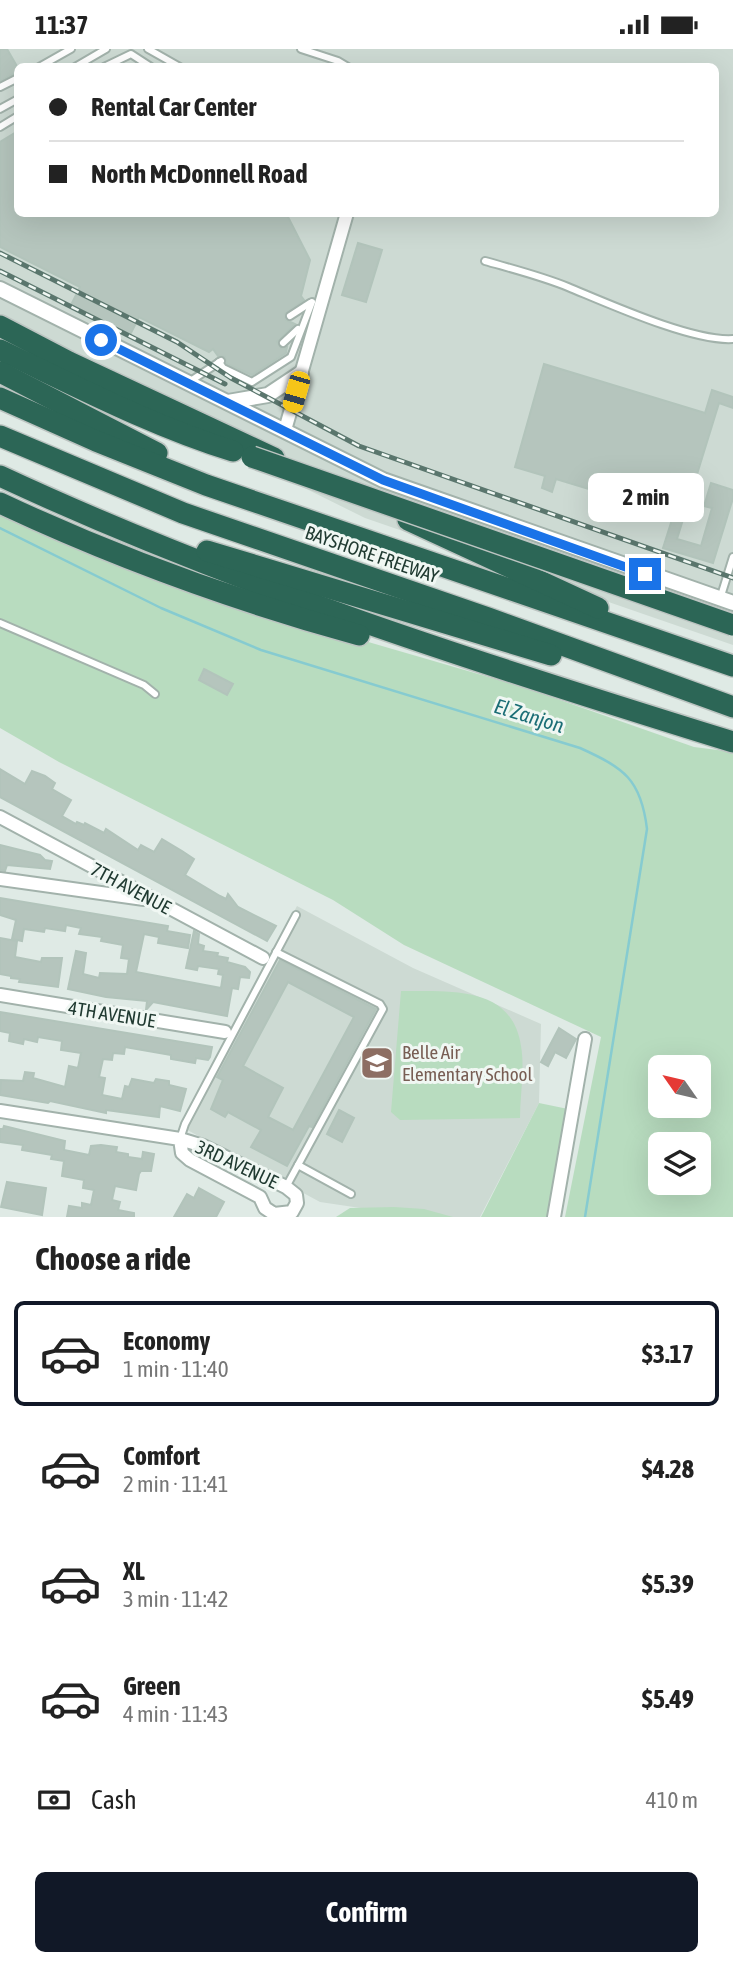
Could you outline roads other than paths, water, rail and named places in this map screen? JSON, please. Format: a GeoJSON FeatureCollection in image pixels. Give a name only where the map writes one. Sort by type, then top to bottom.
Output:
{"type":"FeatureCollection","features":[{"type":"Feature","properties":{"kind":"highway"},"geometry":{"type":"LineString","coordinates":[[0,326],[167,408],[552,585],[665,643]]}},
{"type":"Feature","properties":{"kind":"highway"},"geometry":{"type":"LineString","coordinates":[[0,338],[67,378]]}},
{"type":"Feature","properties":{"kind":"highway"},"geometry":{"type":"LineString","coordinates":[[0,349],[252,457],[733,625]]}},
{"type":"Feature","properties":{"kind":"highway"},"geometry":{"type":"LineString","coordinates":[[0,372],[243,498]]}},
{"type":"Feature","properties":{"kind":"highway","name":"BAYSHORE FREEWAY"},"geometry":{"type":"LineString","coordinates":[[0,398],[139,460],[733,666]]}},
{"type":"Feature","properties":{"kind":"highway","name":"BAYSHORE FREEWAY"},"geometry":{"type":"LineString","coordinates":[[0,436],[163,505],[733,707]]}},
{"type":"Feature","properties":{"kind":"highway"},"geometry":{"type":"LineString","coordinates":[[0,465],[154,531],[248,565],[395,606],[608,674],[638,673]]}},
{"type":"Feature","properties":{"kind":"highway"},"geometry":{"type":"LineString","coordinates":[[0,475],[255,584],[577,694],[733,742]]}},
{"type":"Feature","properties":{"kind":"highway"},"geometry":{"type":"LineString","coordinates":[[0,492],[227,595]]}},
{"type":"Feature","properties":{"kind":"highway"},"geometry":{"type":"LineString","coordinates":[[0,503],[73,536],[227,595],[333,628],[577,694]]}},
{"type":"Feature","properties":{"kind":"street"},"geometry":{"type":"LineString","coordinates":[[285,430],[345,217]]}},
{"type":"Feature","properties":{"kind":"street"},"geometry":{"type":"LineString","coordinates":[[0,291],[383,480],[726,601]]}},
{"type":"Feature","properties":{"kind":"street"},"geometry":{"type":"LineString","coordinates":[[228,403],[268,395],[301,373]]}},
{"type":"Feature","properties":{"kind":"street","name":"7TH AVENUE"},"geometry":{"type":"LineString","coordinates":[[0,817],[263,958]]}},
{"type":"Feature","properties":{"kind":"street"},"geometry":{"type":"LineString","coordinates":[[0,879],[151,900]]}},
{"type":"Feature","properties":{"kind":"street","name":"4TH AVENUE"},"geometry":{"type":"LineString","coordinates":[[0,995],[225,1032]]}},
{"type":"Feature","properties":{"kind":"street"},"geometry":{"type":"LineString","coordinates":[[555,1217],[585,1039]]}},
{"type":"Feature","properties":{"kind":"street","name":"3RD AVENUE"},"geometry":{"type":"LineString","coordinates":[[0,1111],[180,1139],[202,1146],[286,1187],[296,1195],[297,1203],[292,1212],[282,1216],[274,1214],[265,1207],[260,1197],[190,1160],[182,1153],[180,1139]]}},
{"type":"Feature","properties":{"kind":"lane"},"geometry":{"type":"LineString","coordinates":[[45,63],[71,49]]}},
{"type":"Feature","properties":{"kind":"lane"},"geometry":{"type":"LineString","coordinates":[[82,63],[106,49]]}},
{"type":"Feature","properties":{"kind":"lane"},"geometry":{"type":"LineString","coordinates":[[148,49],[173,63]]}},
{"type":"Feature","properties":{"kind":"lane"},"geometry":{"type":"LineString","coordinates":[[301,49],[341,63]]}},
{"type":"Feature","properties":{"kind":"lane"},"geometry":{"type":"LineString","coordinates":[[112,63],[131,54],[145,63]]}},
{"type":"Feature","properties":{"kind":"lane"},"geometry":{"type":"LineString","coordinates":[[485,261],[689,332],[720,340],[733,339]]}},
{"type":"Feature","properties":{"kind":"lane"},"geometry":{"type":"LineString","coordinates":[[290,316],[324,296]]}},
{"type":"Feature","properties":{"kind":"lane"},"geometry":{"type":"LineString","coordinates":[[188,383],[220,362],[252,382],[291,357],[312,302]]}},
{"type":"Feature","properties":{"kind":"lane"},"geometry":{"type":"LineString","coordinates":[[283,342],[302,325]]}},
{"type":"Feature","properties":{"kind":"lane"},"geometry":{"type":"LineString","coordinates":[[726,601],[733,558]]}},
{"type":"Feature","properties":{"kind":"lane"},"geometry":{"type":"LineString","coordinates":[[0,623],[144,685],[155,694]]}},
{"type":"Feature","properties":{"kind":"lane"},"geometry":{"type":"LineString","coordinates":[[180,1139],[185,1124],[296,915]]}},
{"type":"Feature","properties":{"kind":"lane"},"geometry":{"type":"LineString","coordinates":[[276,952],[380,1004],[383,1009],[286,1187]]}},
{"type":"Feature","properties":{"kind":"lane"},"geometry":{"type":"LineString","coordinates":[[298,1165],[351,1195]]}},
{"type":"Feature","properties":{"kind":"waterway","name":"El Zanjon"},"geometry":{"type":"LineString","coordinates":[[0,528],[161,608],[261,650],[580,748],[608,762],[628,777],[640,798],[647,829],[585,1217]]}},
{"type":"Feature","properties":{"kind":"railway"},"geometry":{"type":"LineString","coordinates":[[0,253],[177,342],[231,378],[359,446],[733,578]]}},
{"type":"Feature","properties":{"kind":"railway"},"geometry":{"type":"LineString","coordinates":[[0,271],[225,384]]}},
{"type":"Feature","properties":{"kind":"place","name":"Belle Air Elementary School"},"geometry":{"type":"Point","coordinates":[377,1063]}}]}
